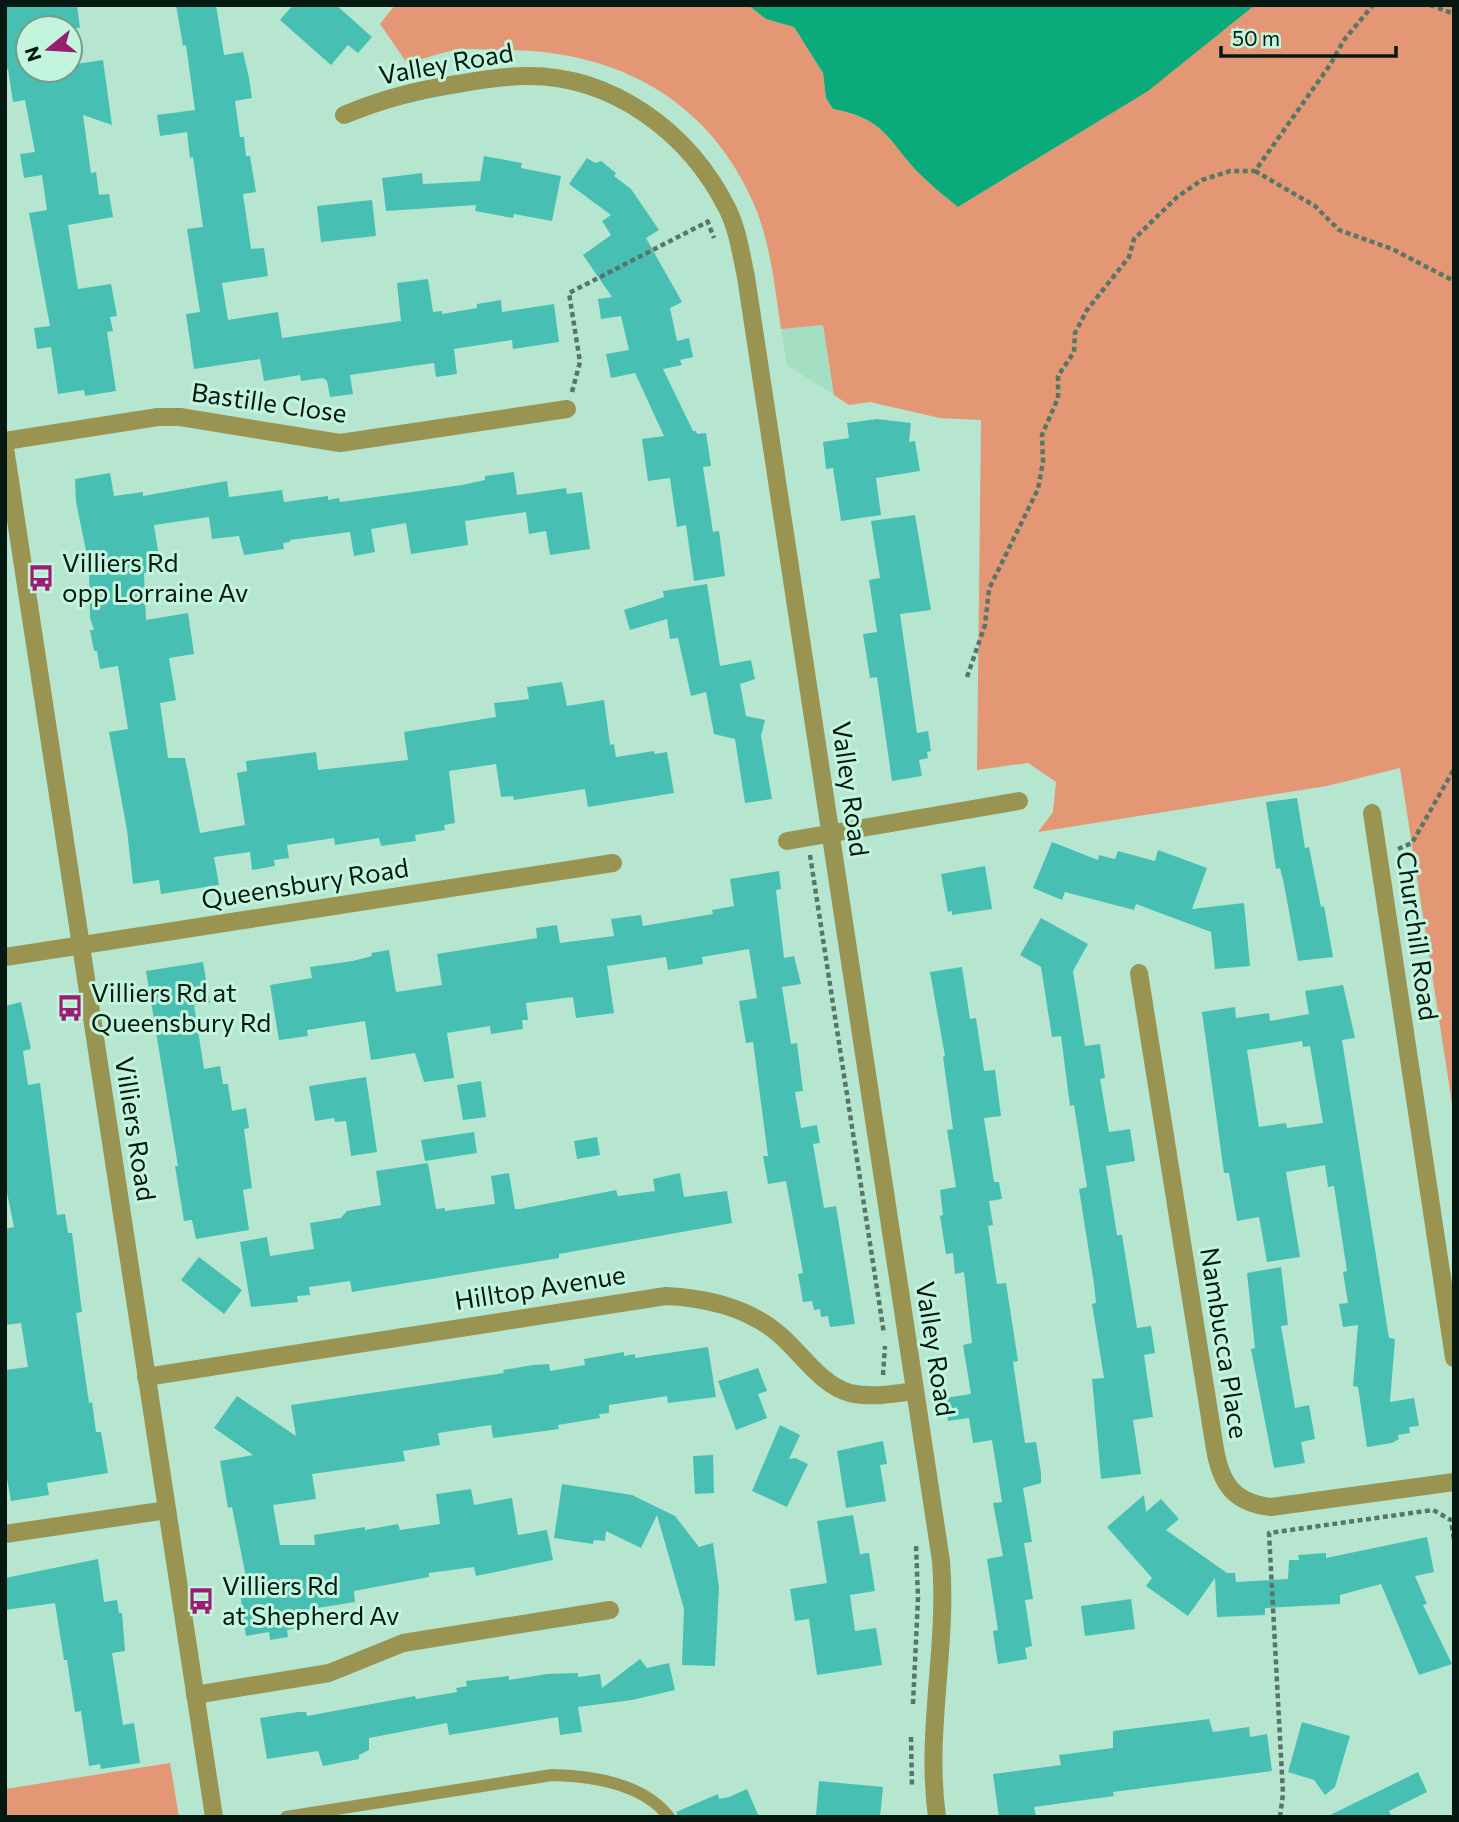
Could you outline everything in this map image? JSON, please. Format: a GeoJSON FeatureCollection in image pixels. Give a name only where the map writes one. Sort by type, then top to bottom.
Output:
{"type":"FeatureCollection","features":[{"type":"Feature","properties":{"kind":"street","name":"Valley Road"},"geometry":{"type":"LineString","coordinates":[[344,115],[408,92],[504,77],[553,78],[600,90],[635,105],[676,139],[714,185],[728,211],[746,277],[943,1586],[932,1748],[937,1817]]}},
{"type":"Feature","properties":{"kind":"street","name":"Bastille Close"},"geometry":{"type":"LineString","coordinates":[[5,440],[158,416],[203,420],[340,443],[567,409]]}},
{"type":"Feature","properties":{"kind":"street","name":"Villiers Road"},"geometry":{"type":"LineString","coordinates":[[5,448],[9,495],[214,1817]]}},
{"type":"Feature","properties":{"kind":"street"},"geometry":{"type":"LineString","coordinates":[[787,841],[1019,801]]}},
{"type":"Feature","properties":{"kind":"street","name":"Churchill Road"},"geometry":{"type":"LineString","coordinates":[[1372,813],[1454,1358]]}},
{"type":"Feature","properties":{"kind":"street","name":"Queensbury Road"},"geometry":{"type":"LineString","coordinates":[[5,957],[613,863]]}},
{"type":"Feature","properties":{"kind":"street","name":"Nambucca Place"},"geometry":{"type":"LineString","coordinates":[[1139,973],[1214,1449],[1224,1483],[1236,1496],[1252,1505],[1271,1507],[1454,1482]]}},
{"type":"Feature","properties":{"kind":"street","name":"Hilltop Avenue"},"geometry":{"type":"LineString","coordinates":[[146,1377],[666,1296],[711,1301],[758,1318],[831,1383],[848,1392],[889,1394],[915,1391]]}},
{"type":"Feature","properties":{"kind":"street"},"geometry":{"type":"LineString","coordinates":[[5,1534],[167,1510]]}},
{"type":"Feature","properties":{"kind":"street"},"geometry":{"type":"LineString","coordinates":[[195,1695],[329,1673],[403,1643],[610,1610]]}},
{"type":"Feature","properties":{"kind":"lane"},"geometry":{"type":"LineString","coordinates":[[286,1817],[552,1775],[586,1777],[622,1786],[649,1798],[669,1817]]}},
{"type":"Feature","properties":{"kind":"path"},"geometry":{"type":"LineString","coordinates":[[1255,172],[1330,65],[1344,40],[1373,5]]}},
{"type":"Feature","properties":{"kind":"path"},"geometry":{"type":"LineString","coordinates":[[1430,5],[1454,14]]}},
{"type":"Feature","properties":{"kind":"path"},"geometry":{"type":"LineString","coordinates":[[967,677],[985,625],[989,589],[1038,489],[1043,462],[1042,435],[1058,398],[1058,376],[1074,352],[1075,333],[1087,310],[1129,257],[1134,239],[1177,197],[1202,180],[1230,171],[1255,172],[1315,206],[1339,230],[1392,249],[1454,281]]}},
{"type":"Feature","properties":{"kind":"path"},"geometry":{"type":"LineString","coordinates":[[567,409],[580,362],[569,293],[728,211]]}},
{"type":"Feature","properties":{"kind":"path"},"geometry":{"type":"LineString","coordinates":[[703,212],[718,249]]}},
{"type":"Feature","properties":{"kind":"path"},"geometry":{"type":"LineString","coordinates":[[1379,857],[1412,843],[1454,769]]}},
{"type":"Feature","properties":{"kind":"path"},"geometry":{"type":"LineString","coordinates":[[808,838],[886,1350],[883,1375],[889,1394]]}},
{"type":"Feature","properties":{"kind":"path"},"geometry":{"type":"LineString","coordinates":[[1280,1817],[1283,1794],[1269,1532],[1433,1510],[1451,1521],[1454,1540]]}},
{"type":"Feature","properties":{"kind":"path"},"geometry":{"type":"LineString","coordinates":[[913,1709],[918,1611],[915,1543]]}},
{"type":"Feature","properties":{"kind":"path"},"geometry":{"type":"LineString","coordinates":[[912,1730],[912,1791]]}},
{"type":"Feature","properties":{"kind":"shaded area"},"geometry":{"type":"Polygon","coordinates":[[[395,5],[748,5],[766,19],[794,27],[823,73],[826,98],[833,109],[852,113],[877,127],[925,179],[958,207],[1147,91],[1255,5],[1454,5],[1454,1116],[1400,768],[1327,786],[1038,832],[1053,812],[1056,782],[1028,763],[977,770],[981,420],[940,418],[870,402],[849,405],[834,395],[823,325],[781,329],[772,268],[756,209],[737,171],[713,138],[686,110],[654,88],[620,71],[583,59],[543,52],[463,49],[407,63],[380,24],[395,5]]]}},
{"type":"Feature","properties":{"kind":"shaded area"},"geometry":{"type":"Polygon","coordinates":[[[748,5],[1255,5],[1148,91],[958,207],[925,179],[877,127],[852,113],[833,109],[826,98],[823,73],[794,27],[766,19],[748,5]]]}},
{"type":"Feature","properties":{"kind":"shaded area"},"geometry":{"type":"Polygon","coordinates":[[[823,325],[834,395],[787,365],[781,329],[823,325]]]}},
{"type":"Feature","properties":{"kind":"shaded area"},"geometry":{"type":"Polygon","coordinates":[[[170,1763],[179,1817],[5,1817],[5,1789],[170,1763]]]}},
{"type":"Feature","properties":{"kind":"building"},"geometry":{"type":"Polygon","coordinates":[[[5,5],[77,5],[78,14],[14,14],[14,84],[84,84],[84,63],[103,60],[112,125],[83,115],[91,173],[96,172],[99,195],[109,194],[113,217],[68,225],[78,289],[111,284],[117,316],[110,317],[113,331],[107,332],[116,391],[85,396],[84,390],[58,394],[51,347],[37,349],[34,328],[50,326],[29,213],[47,210],[42,175],[24,178],[20,154],[35,152],[25,100],[13,102],[8,69],[5,70],[5,5]]]}},
{"type":"Feature","properties":{"kind":"building"},"geometry":{"type":"Polygon","coordinates":[[[176,5],[216,5],[224,55],[243,52],[249,78],[252,98],[235,101],[240,137],[244,137],[246,156],[250,156],[256,192],[243,194],[251,249],[264,248],[268,276],[222,283],[228,320],[278,312],[282,338],[401,321],[397,283],[428,279],[433,312],[442,311],[442,314],[477,308],[477,304],[501,300],[502,312],[554,304],[559,342],[513,349],[512,340],[454,349],[457,374],[436,377],[434,363],[350,375],[353,394],[330,397],[327,381],[323,378],[301,381],[300,375],[264,381],[260,359],[194,369],[186,314],[200,312],[187,229],[203,227],[193,157],[190,158],[187,132],[160,136],[157,115],[195,110],[186,45],[183,46],[176,5]]]}},
{"type":"Feature","properties":{"kind":"building"},"geometry":{"type":"Polygon","coordinates":[[[293,5],[336,5],[372,37],[358,53],[348,45],[331,65],[280,20],[293,5]]]}},
{"type":"Feature","properties":{"kind":"building"},"geometry":{"type":"Polygon","coordinates":[[[484,156],[522,163],[521,168],[561,176],[552,221],[475,211],[476,205],[386,211],[382,178],[422,173],[423,184],[480,181],[484,156]]]}},
{"type":"Feature","properties":{"kind":"building"},"geometry":{"type":"Polygon","coordinates":[[[587,158],[595,163],[601,161],[616,173],[614,176],[631,189],[659,230],[646,238],[682,302],[670,308],[677,341],[689,338],[693,357],[680,360],[682,365],[663,369],[693,431],[697,434],[706,433],[711,466],[703,467],[713,532],[719,531],[725,576],[694,581],[686,525],[677,527],[670,478],[648,481],[642,439],[664,436],[635,373],[611,378],[606,354],[629,350],[621,316],[601,319],[598,299],[612,297],[583,255],[611,235],[602,221],[611,215],[569,184],[587,158]]]}},
{"type":"Feature","properties":{"kind":"building"},"geometry":{"type":"Polygon","coordinates":[[[372,200],[376,236],[321,242],[317,206],[372,200]]]}},
{"type":"Feature","properties":{"kind":"building"},"geometry":{"type":"Polygon","coordinates":[[[877,419],[911,423],[909,442],[915,441],[920,471],[876,478],[881,515],[841,521],[833,468],[826,469],[823,442],[849,438],[847,423],[877,419]]]}},
{"type":"Feature","properties":{"kind":"building"},"geometry":{"type":"Polygon","coordinates":[[[514,472],[517,495],[566,488],[567,494],[582,492],[590,549],[550,555],[546,531],[529,534],[526,512],[465,521],[468,545],[411,554],[406,523],[371,529],[375,552],[354,556],[350,532],[290,540],[283,543],[284,549],[244,555],[239,536],[212,539],[209,517],[154,525],[161,570],[144,573],[146,620],[188,613],[194,654],[169,658],[176,700],[160,703],[168,758],[185,758],[200,833],[245,825],[237,773],[247,771],[246,761],[316,752],[318,770],[408,760],[404,732],[496,717],[494,703],[529,699],[527,687],[562,682],[567,706],[604,700],[610,745],[614,744],[616,757],[654,751],[655,754],[667,752],[674,793],[588,807],[585,789],[514,800],[513,796],[501,797],[496,764],[449,771],[455,823],[444,825],[445,830],[415,835],[416,841],[381,846],[379,838],[335,845],[334,838],[287,845],[289,858],[274,860],[275,866],[252,870],[250,852],[214,857],[219,885],[161,894],[159,880],[133,884],[127,830],[109,732],[128,729],[118,666],[100,669],[97,651],[94,651],[90,630],[94,630],[90,618],[89,565],[76,502],[75,479],[110,473],[114,496],[143,492],[143,496],[227,481],[229,497],[282,490],[284,502],[328,496],[328,500],[339,498],[340,502],[462,485],[485,480],[485,476],[514,472]]]}},
{"type":"Feature","properties":{"kind":"building"},"geometry":{"type":"Polygon","coordinates":[[[915,515],[931,610],[900,614],[917,733],[928,731],[931,751],[927,752],[928,758],[919,760],[922,776],[892,781],[877,677],[870,678],[863,634],[877,632],[869,580],[880,578],[871,521],[915,515]]]}},
{"type":"Feature","properties":{"kind":"building"},"geometry":{"type":"Polygon","coordinates":[[[707,584],[720,666],[751,660],[755,679],[740,684],[746,716],[765,720],[761,736],[772,799],[745,803],[735,739],[714,734],[706,692],[691,696],[678,638],[670,639],[667,619],[630,630],[624,610],[664,597],[663,591],[707,584]]]}},
{"type":"Feature","properties":{"kind":"building"},"geometry":{"type":"Polygon","coordinates":[[[1297,798],[1305,848],[1309,847],[1333,957],[1298,961],[1284,884],[1280,868],[1276,869],[1266,802],[1297,798]]]}},
{"type":"Feature","properties":{"kind":"building"},"geometry":{"type":"Polygon","coordinates":[[[1052,842],[1098,860],[1099,855],[1115,859],[1118,851],[1155,861],[1158,850],[1207,868],[1192,909],[1244,903],[1250,966],[1215,969],[1211,932],[1136,904],[1134,910],[1065,892],[1062,900],[1033,888],[1052,842]]]}},
{"type":"Feature","properties":{"kind":"building"},"geometry":{"type":"Polygon","coordinates":[[[985,866],[992,909],[952,915],[952,911],[948,912],[941,874],[985,866]]]}},
{"type":"Feature","properties":{"kind":"building"},"geometry":{"type":"Polygon","coordinates":[[[779,871],[781,889],[776,890],[784,958],[794,956],[801,984],[782,987],[791,1044],[797,1043],[803,1091],[795,1092],[801,1128],[817,1125],[820,1143],[813,1144],[824,1208],[836,1206],[855,1324],[830,1327],[828,1316],[821,1317],[820,1309],[814,1310],[812,1301],[803,1302],[798,1274],[803,1273],[786,1181],[768,1184],[763,1156],[768,1156],[753,1042],[746,1043],[739,1001],[757,998],[749,949],[702,957],[703,964],[668,970],[666,957],[607,966],[614,1013],[576,1018],[573,997],[526,1003],[528,1020],[522,1020],[523,1029],[491,1034],[490,1026],[447,1033],[454,1078],[424,1082],[415,1053],[371,1060],[365,1021],[307,1030],[308,1036],[279,1040],[270,985],[312,978],[310,967],[353,961],[372,956],[371,953],[389,950],[396,992],[442,985],[437,954],[537,938],[536,928],[557,925],[560,943],[614,936],[611,919],[641,915],[643,926],[713,914],[712,910],[734,906],[730,879],[779,871]]]}},
{"type":"Feature","properties":{"kind":"building"},"geometry":{"type":"Polygon","coordinates":[[[1041,918],[1088,944],[1073,971],[1085,1046],[1100,1044],[1105,1078],[1100,1079],[1109,1132],[1130,1129],[1135,1161],[1106,1166],[1117,1235],[1122,1235],[1137,1328],[1151,1326],[1155,1353],[1144,1355],[1153,1417],[1133,1420],[1141,1474],[1101,1479],[1092,1379],[1104,1378],[1092,1304],[1096,1303],[1094,1284],[1079,1189],[1087,1187],[1074,1105],[1070,1106],[1061,1036],[1052,1037],[1041,967],[1020,955],[1041,918]]]}},
{"type":"Feature","properties":{"kind":"building"},"geometry":{"type":"Polygon","coordinates":[[[203,962],[210,1003],[194,1005],[204,1069],[220,1066],[223,1084],[228,1084],[232,1111],[246,1108],[249,1128],[244,1129],[252,1188],[243,1190],[249,1230],[196,1239],[192,1220],[184,1221],[175,1166],[178,1166],[146,971],[203,962]]]}},
{"type":"Feature","properties":{"kind":"building"},"geometry":{"type":"Polygon","coordinates":[[[962,967],[970,1019],[976,1018],[984,1071],[995,1070],[1001,1116],[984,1118],[994,1182],[999,1182],[1002,1199],[989,1201],[993,1225],[988,1226],[997,1284],[1006,1283],[1018,1361],[1013,1362],[1025,1443],[1036,1442],[1041,1473],[1041,1483],[1023,1488],[1032,1542],[1024,1543],[1033,1599],[1025,1600],[1032,1646],[1025,1648],[1027,1659],[998,1664],[993,1631],[998,1630],[987,1559],[1003,1556],[993,1503],[1002,1502],[992,1440],[973,1443],[969,1418],[948,1421],[945,1398],[971,1394],[963,1345],[972,1343],[964,1272],[955,1274],[953,1253],[946,1254],[940,1216],[943,1215],[940,1190],[956,1187],[947,1130],[953,1129],[945,1056],[930,972],[962,967]]]}},
{"type":"Feature","properties":{"kind":"building"},"geometry":{"type":"Polygon","coordinates":[[[1343,985],[1355,1038],[1342,1040],[1389,1338],[1395,1339],[1390,1402],[1414,1398],[1419,1426],[1409,1427],[1410,1433],[1398,1435],[1399,1439],[1392,1443],[1367,1447],[1358,1387],[1353,1386],[1358,1325],[1343,1327],[1339,1304],[1348,1303],[1343,1272],[1347,1271],[1334,1186],[1328,1187],[1325,1165],[1286,1172],[1300,1257],[1267,1262],[1259,1217],[1237,1221],[1229,1173],[1224,1173],[1202,1012],[1235,1007],[1236,1018],[1269,1013],[1270,1021],[1309,1014],[1305,991],[1343,985]],[[1302,1041],[1247,1050],[1259,1127],[1286,1123],[1287,1128],[1323,1123],[1310,1046],[1303,1047],[1302,1041]]]}},
{"type":"Feature","properties":{"kind":"building"},"geometry":{"type":"Polygon","coordinates":[[[21,1002],[31,1049],[23,1051],[28,1085],[40,1083],[57,1215],[65,1214],[68,1233],[72,1233],[82,1312],[76,1313],[89,1403],[92,1402],[96,1432],[101,1432],[108,1473],[47,1483],[49,1495],[11,1501],[5,1468],[5,1370],[28,1367],[21,1323],[5,1325],[5,1229],[14,1227],[5,1183],[5,1006],[21,1002]]]}},
{"type":"Feature","properties":{"kind":"building"},"geometry":{"type":"Polygon","coordinates":[[[366,1077],[377,1152],[351,1156],[346,1121],[335,1122],[334,1118],[315,1121],[309,1086],[366,1077]]]}},
{"type":"Feature","properties":{"kind":"building"},"geometry":{"type":"Polygon","coordinates":[[[481,1081],[486,1117],[463,1120],[457,1085],[481,1081]]]}},
{"type":"Feature","properties":{"kind":"building"},"geometry":{"type":"Polygon","coordinates":[[[474,1132],[477,1153],[425,1161],[421,1140],[474,1132]]]}},
{"type":"Feature","properties":{"kind":"building"},"geometry":{"type":"Polygon","coordinates":[[[597,1137],[600,1155],[577,1159],[574,1141],[597,1137]]]}},
{"type":"Feature","properties":{"kind":"building"},"geometry":{"type":"Polygon","coordinates":[[[428,1163],[436,1209],[445,1208],[445,1211],[495,1204],[491,1176],[509,1173],[515,1209],[520,1209],[616,1190],[618,1196],[655,1191],[653,1179],[680,1173],[684,1197],[727,1191],[732,1223],[559,1254],[559,1258],[352,1292],[350,1281],[309,1287],[310,1295],[297,1296],[298,1302],[251,1307],[240,1242],[267,1237],[270,1256],[314,1249],[310,1223],[341,1218],[347,1211],[381,1205],[376,1171],[428,1163]]]}},
{"type":"Feature","properties":{"kind":"building"},"geometry":{"type":"Polygon","coordinates":[[[199,1257],[242,1290],[224,1314],[181,1280],[199,1257]]]}},
{"type":"Feature","properties":{"kind":"building"},"geometry":{"type":"Polygon","coordinates":[[[1281,1267],[1288,1325],[1281,1326],[1295,1408],[1309,1405],[1315,1439],[1301,1442],[1305,1463],[1274,1468],[1251,1349],[1255,1348],[1247,1273],[1281,1267]]]}},
{"type":"Feature","properties":{"kind":"building"},"geometry":{"type":"Polygon","coordinates":[[[708,1347],[716,1397],[668,1403],[667,1396],[609,1405],[609,1413],[599,1414],[600,1418],[558,1425],[559,1429],[493,1438],[491,1425],[438,1433],[440,1445],[403,1451],[405,1461],[312,1474],[316,1499],[273,1505],[280,1545],[315,1545],[314,1535],[365,1527],[365,1530],[398,1524],[400,1530],[440,1524],[436,1494],[471,1489],[474,1505],[512,1498],[518,1535],[547,1530],[553,1560],[476,1576],[474,1567],[429,1573],[429,1577],[354,1591],[355,1602],[299,1611],[301,1627],[287,1630],[288,1637],[270,1640],[269,1632],[246,1636],[240,1593],[249,1592],[232,1507],[228,1508],[220,1461],[253,1455],[214,1428],[237,1396],[296,1436],[291,1405],[504,1373],[503,1370],[533,1365],[549,1364],[550,1371],[585,1365],[584,1359],[624,1352],[624,1356],[635,1354],[635,1358],[708,1347]]]}},
{"type":"Feature","properties":{"kind":"building"},"geometry":{"type":"Polygon","coordinates":[[[758,1368],[767,1391],[758,1394],[767,1418],[736,1430],[718,1381],[758,1368]]]}},
{"type":"Feature","properties":{"kind":"building"},"geometry":{"type":"Polygon","coordinates":[[[780,1425],[800,1435],[789,1459],[795,1458],[808,1464],[787,1507],[752,1491],[780,1425]]]}},
{"type":"Feature","properties":{"kind":"building"},"geometry":{"type":"Polygon","coordinates":[[[883,1441],[887,1464],[880,1465],[886,1501],[846,1508],[837,1451],[883,1441]]]}},
{"type":"Feature","properties":{"kind":"building"},"geometry":{"type":"Polygon","coordinates":[[[713,1455],[714,1493],[695,1494],[693,1456],[713,1455]]]}},
{"type":"Feature","properties":{"kind":"building"},"geometry":{"type":"Polygon","coordinates":[[[562,1484],[632,1495],[675,1516],[699,1547],[713,1543],[719,1588],[715,1666],[682,1665],[684,1609],[657,1515],[641,1548],[606,1531],[605,1541],[594,1540],[593,1544],[554,1538],[562,1484]]]}},
{"type":"Feature","properties":{"kind":"building"},"geometry":{"type":"Polygon","coordinates":[[[1144,1495],[1146,1512],[1161,1499],[1179,1519],[1166,1530],[1227,1573],[1235,1573],[1236,1582],[1288,1579],[1289,1560],[1299,1560],[1298,1555],[1326,1553],[1326,1558],[1427,1537],[1434,1572],[1415,1576],[1427,1604],[1423,1605],[1452,1664],[1419,1675],[1381,1584],[1340,1595],[1340,1604],[1265,1608],[1265,1615],[1217,1617],[1215,1578],[1188,1616],[1146,1586],[1152,1578],[1107,1527],[1144,1495]]]}},
{"type":"Feature","properties":{"kind":"building"},"geometry":{"type":"Polygon","coordinates":[[[853,1515],[860,1554],[869,1553],[875,1591],[850,1595],[855,1631],[876,1628],[882,1665],[817,1675],[809,1619],[795,1621],[790,1589],[827,1583],[817,1521],[853,1515]]]}},
{"type":"Feature","properties":{"kind":"building"},"geometry":{"type":"Polygon","coordinates":[[[98,1559],[104,1602],[117,1600],[119,1613],[122,1613],[125,1651],[112,1653],[123,1725],[134,1723],[140,1763],[101,1769],[100,1764],[89,1766],[81,1711],[75,1712],[55,1603],[5,1610],[5,1578],[98,1559]]]}},
{"type":"Feature","properties":{"kind":"building"},"geometry":{"type":"Polygon","coordinates":[[[1131,1599],[1135,1629],[1085,1636],[1081,1606],[1131,1599]]]}},
{"type":"Feature","properties":{"kind":"building"},"geometry":{"type":"Polygon","coordinates":[[[640,1659],[647,1668],[669,1663],[675,1690],[632,1700],[578,1707],[582,1732],[560,1735],[558,1717],[449,1735],[447,1723],[369,1738],[369,1750],[359,1755],[359,1759],[323,1766],[318,1751],[267,1759],[260,1718],[298,1712],[306,1712],[307,1716],[415,1696],[416,1699],[457,1692],[456,1688],[467,1686],[466,1681],[509,1676],[509,1680],[547,1674],[578,1673],[578,1677],[600,1674],[602,1688],[640,1659]]]}},
{"type":"Feature","properties":{"kind":"building"},"geometry":{"type":"Polygon","coordinates":[[[1209,1719],[1213,1732],[1249,1727],[1250,1737],[1267,1734],[1272,1771],[1113,1792],[1114,1796],[1034,1807],[1036,1817],[999,1817],[993,1774],[1061,1765],[1059,1755],[1113,1748],[1113,1731],[1209,1719]]]}},
{"type":"Feature","properties":{"kind":"building"},"geometry":{"type":"Polygon","coordinates":[[[1302,1722],[1350,1736],[1335,1787],[1325,1795],[1314,1780],[1288,1772],[1302,1722]]]}},
{"type":"Feature","properties":{"kind":"building"},"geometry":{"type":"Polygon","coordinates":[[[1418,1772],[1427,1792],[1389,1811],[1392,1817],[1326,1817],[1418,1772]]]}},
{"type":"Feature","properties":{"kind":"building"},"geometry":{"type":"Polygon","coordinates":[[[819,1781],[883,1787],[880,1817],[816,1815],[819,1781]]]}},
{"type":"Feature","properties":{"kind":"building"},"geometry":{"type":"Polygon","coordinates":[[[747,1789],[759,1817],[678,1817],[676,1812],[718,1794],[719,1799],[747,1789]]]}},
{"type":"Feature","properties":{"kind":"place","name":"Villiers Rd opp Lorraine Av"},"geometry":{"type":"Point","coordinates":[41,578]}},
{"type":"Feature","properties":{"kind":"place","name":"Villiers Rd at Queensbury Rd"},"geometry":{"type":"Point","coordinates":[70,1008]}},
{"type":"Feature","properties":{"kind":"place","name":"Villiers Rd at Shepherd Av"},"geometry":{"type":"Point","coordinates":[201,1601]}}]}
